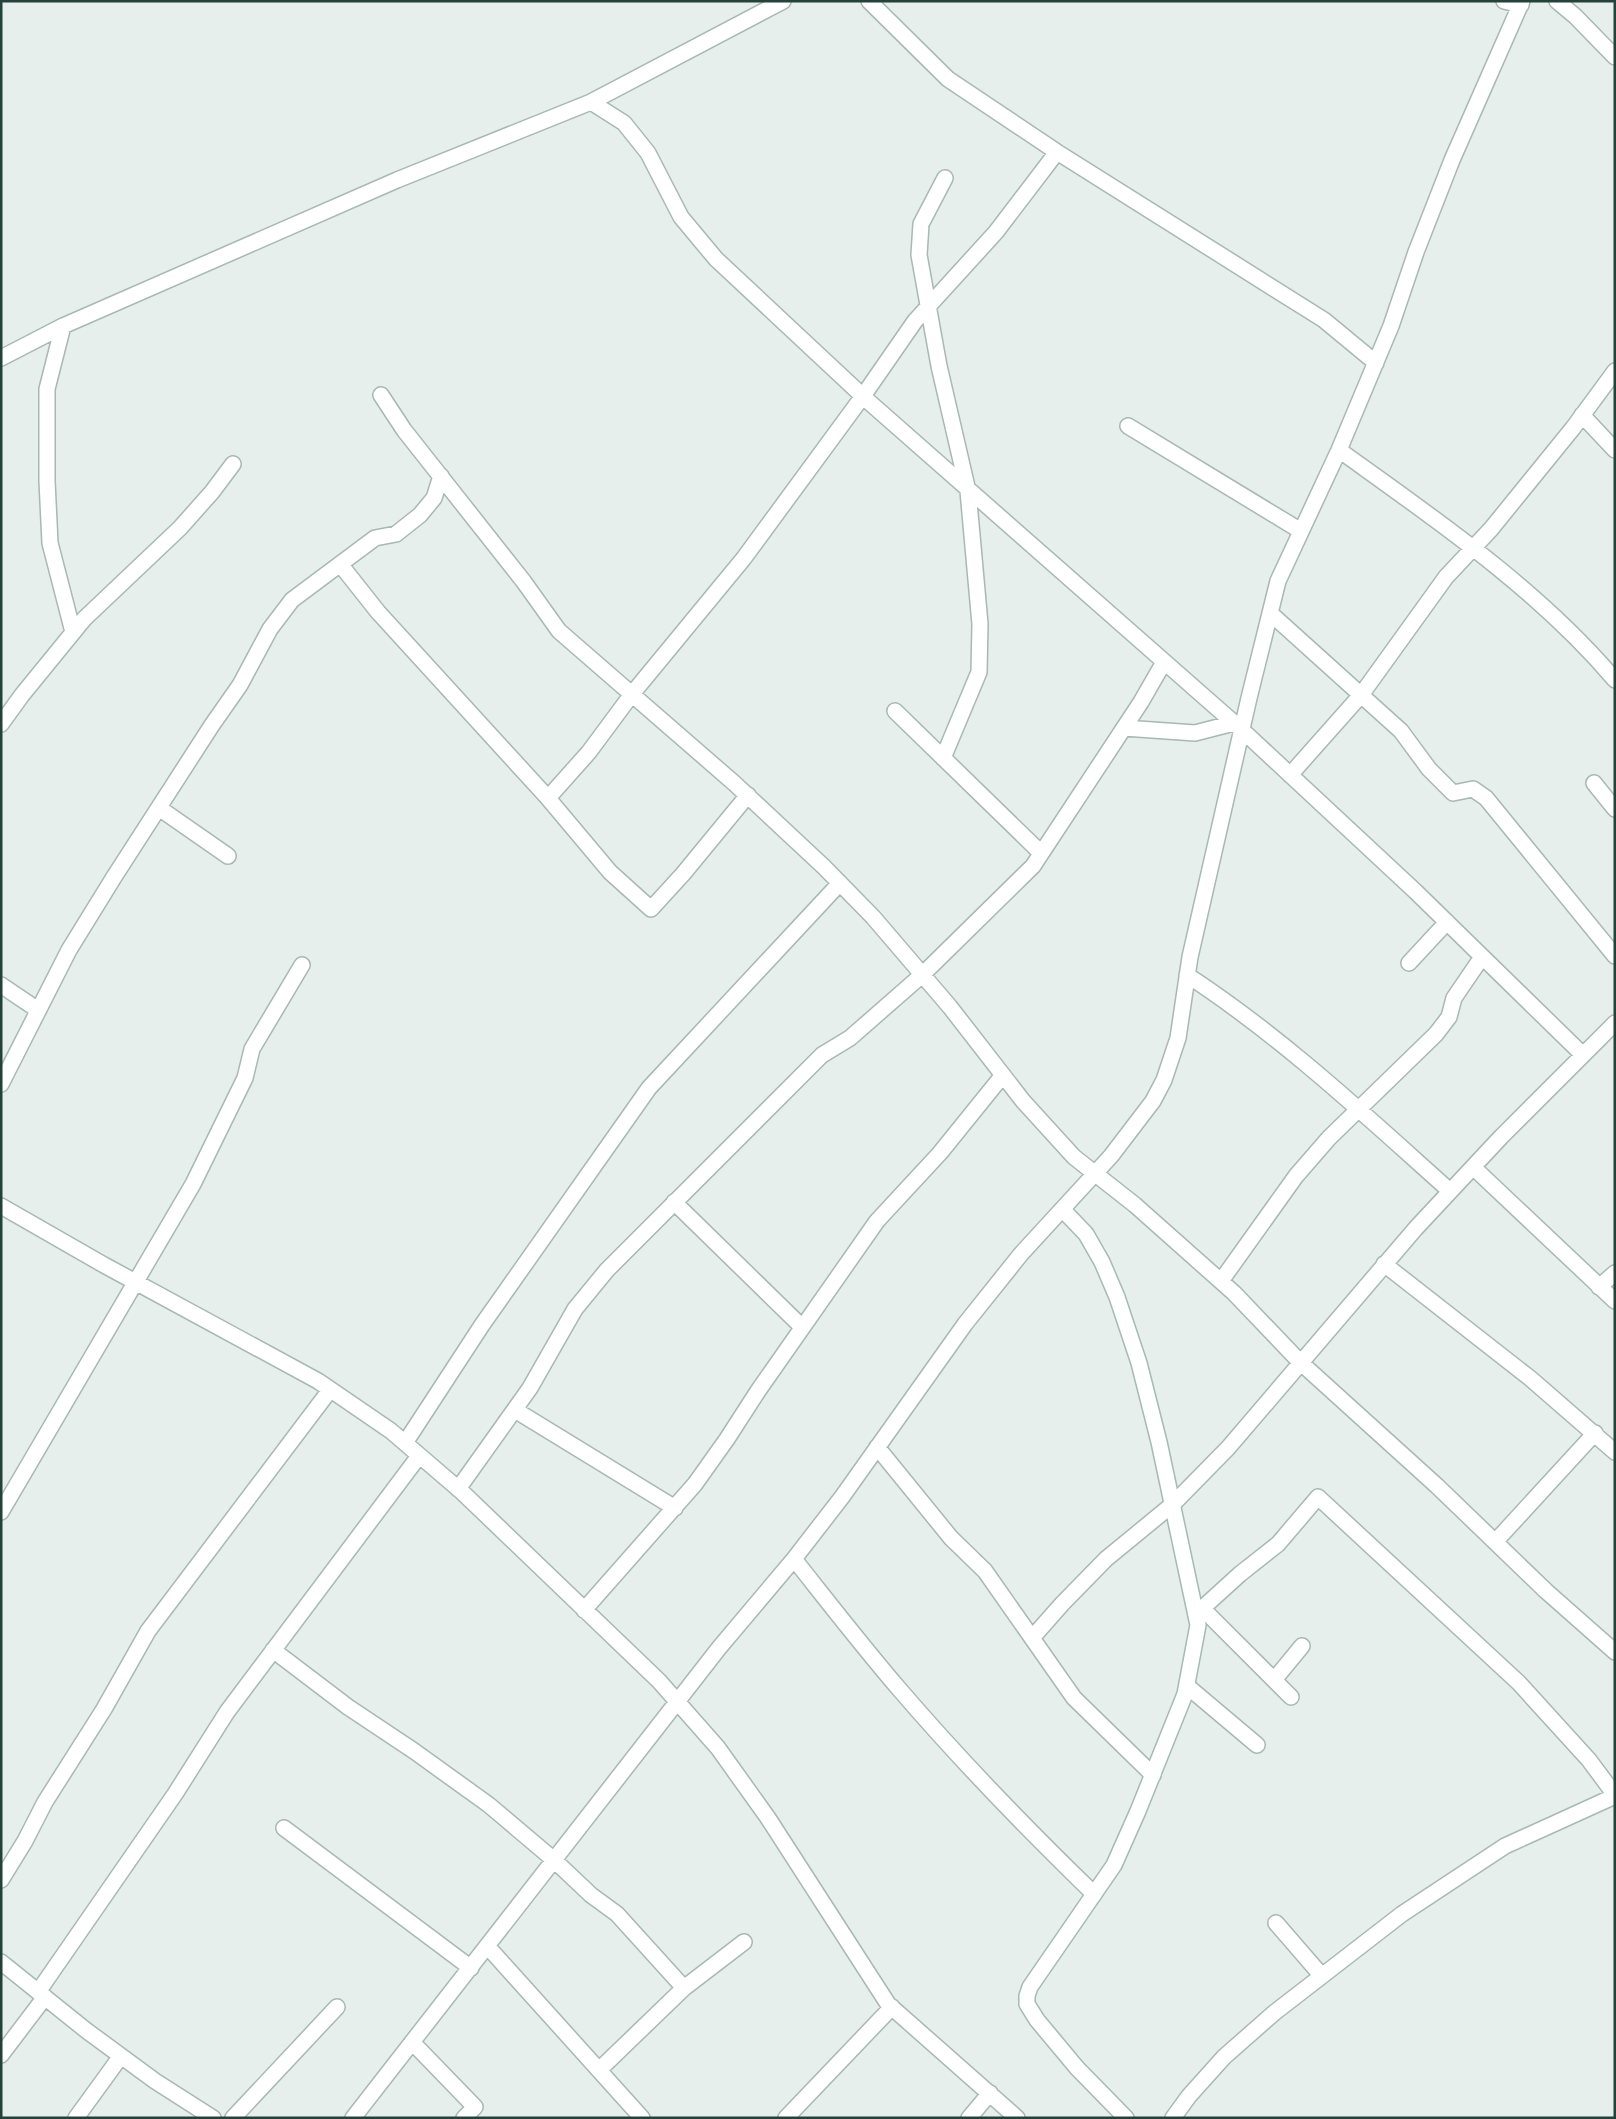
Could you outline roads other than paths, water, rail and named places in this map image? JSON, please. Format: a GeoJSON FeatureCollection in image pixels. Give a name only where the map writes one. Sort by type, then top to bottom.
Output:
{"type":"FeatureCollection","features":[{"type":"Feature","properties":{"kind":"street"},"geometry":{"type":"LineString","coordinates":[[1,358],[63,326],[397,180],[591,102],[783,1]]}},
{"type":"Feature","properties":{"kind":"street"},"geometry":{"type":"LineString","coordinates":[[869,1],[948,79],[1057,152],[1324,320],[1376,363]]}},
{"type":"Feature","properties":{"kind":"street"},"geometry":{"type":"LineString","coordinates":[[353,2118],[719,1648],[794,1559],[965,1324],[1021,1254],[1063,1210],[1153,1101],[1164,1080],[1178,1038],[1187,975],[1238,726],[1278,581],[1339,450],[1392,326],[1416,252],[1452,160],[1521,3],[1504,1]]}},
{"type":"Feature","properties":{"kind":"street"},"geometry":{"type":"LineString","coordinates":[[1557,1],[1575,16],[1615,57]]}},
{"type":"Feature","properties":{"kind":"street"},"geometry":{"type":"LineString","coordinates":[[591,102],[624,123],[648,153],[681,218],[716,259],[968,491],[1238,726],[1447,922],[1583,1056]]}},
{"type":"Feature","properties":{"kind":"street"},"geometry":{"type":"LineString","coordinates":[[548,798],[589,752],[632,694],[744,558],[863,396],[915,321],[996,232],[1057,152]]}},
{"type":"Feature","properties":{"kind":"street"},"geometry":{"type":"LineString","coordinates":[[943,758],[979,672],[980,624],[968,491],[940,366],[919,254],[921,224],[945,178]]}},
{"type":"Feature","properties":{"kind":"street"},"geometry":{"type":"LineString","coordinates":[[63,326],[47,389],[47,481],[50,543],[73,632]]}},
{"type":"Feature","properties":{"kind":"street"},"geometry":{"type":"LineString","coordinates":[[1290,775],[1361,695],[1446,577],[1474,547],[1582,415],[1615,371]]}},
{"type":"Feature","properties":{"kind":"street"},"geometry":{"type":"LineString","coordinates":[[380,394],[404,430],[524,582],[559,631],[748,796],[840,883],[873,917],[1023,1101],[1074,1157],[1135,1206],[1221,1281],[1300,1362],[1437,1486],[1546,1592],[1615,1652]]}},
{"type":"Feature","properties":{"kind":"street"},"geometry":{"type":"LineString","coordinates":[[1582,415],[1615,450]]}},
{"type":"Feature","properties":{"kind":"street"},"geometry":{"type":"LineString","coordinates":[[1128,426],[1301,531]]}},
{"type":"Feature","properties":{"kind":"street"},"geometry":{"type":"LineString","coordinates":[[1339,450],[1474,547],[1588,648],[1615,680]]}},
{"type":"Feature","properties":{"kind":"street"},"geometry":{"type":"LineString","coordinates":[[1,724],[22,694],[73,632],[122,581],[180,528],[212,492],[233,464]]}},
{"type":"Feature","properties":{"kind":"street"},"geometry":{"type":"LineString","coordinates":[[1,1084],[69,950],[240,685],[270,629],[292,600],[375,538],[396,534],[420,515],[434,498],[440,476]]}},
{"type":"Feature","properties":{"kind":"street"},"geometry":{"type":"LineString","coordinates":[[340,564],[378,612],[548,798],[610,872],[651,909],[748,796]]}},
{"type":"Feature","properties":{"kind":"street"},"geometry":{"type":"LineString","coordinates":[[1270,613],[1401,731],[1429,769],[1453,794],[1474,789],[1486,798],[1615,956]]}},
{"type":"Feature","properties":{"kind":"street"},"geometry":{"type":"LineString","coordinates":[[458,1489],[530,1388],[575,1308],[607,1270],[822,1055],[850,1038],[922,975],[1033,866],[1141,702],[1164,662]]}},
{"type":"Feature","properties":{"kind":"street"},"geometry":{"type":"LineString","coordinates":[[895,711],[1042,853]]}},
{"type":"Feature","properties":{"kind":"street"},"geometry":{"type":"LineString","coordinates":[[1124,728],[1194,733],[1238,726]]}},
{"type":"Feature","properties":{"kind":"street"},"geometry":{"type":"LineString","coordinates":[[1594,783],[1615,809]]}},
{"type":"Feature","properties":{"kind":"street"},"geometry":{"type":"LineString","coordinates":[[159,808],[228,856]]}},
{"type":"Feature","properties":{"kind":"street"},"geometry":{"type":"LineString","coordinates":[[405,1443],[482,1324],[649,1088],[840,883]]}},
{"type":"Feature","properties":{"kind":"street"},"geometry":{"type":"LineString","coordinates":[[1409,963],[1447,922]]}},
{"type":"Feature","properties":{"kind":"street"},"geometry":{"type":"LineString","coordinates":[[1221,1281],[1296,1176],[1329,1138],[1436,1034],[1449,1017],[1454,998],[1482,957]]}},
{"type":"Feature","properties":{"kind":"street"},"geometry":{"type":"LineString","coordinates":[[1,1512],[193,1184],[245,1078],[252,1049],[302,965]]}},
{"type":"Feature","properties":{"kind":"street"},"geometry":{"type":"LineString","coordinates":[[1187,975],[1223,998],[1359,1109],[1450,1191]]}},
{"type":"Feature","properties":{"kind":"street"},"geometry":{"type":"LineString","coordinates":[[1,984],[38,1010]]}},
{"type":"Feature","properties":{"kind":"street"},"geometry":{"type":"LineString","coordinates":[[1032,1638],[1106,1559],[1173,1504],[1228,1448],[1384,1264],[1450,1191],[1615,1023]]}},
{"type":"Feature","properties":{"kind":"street"},"geometry":{"type":"LineString","coordinates":[[584,1610],[695,1484],[877,1221],[940,1152],[1003,1075]]}},
{"type":"Feature","properties":{"kind":"street"},"geometry":{"type":"LineString","coordinates":[[1473,1167],[1615,1301]]}},
{"type":"Feature","properties":{"kind":"street"},"geometry":{"type":"LineString","coordinates":[[674,1202],[802,1327]]}},
{"type":"Feature","properties":{"kind":"street"},"geometry":{"type":"LineString","coordinates":[[1,1206],[275,1357],[330,1390],[391,1431],[458,1489],[659,1681],[718,1748],[768,1818],[892,2007],[1017,2118]]}},
{"type":"Feature","properties":{"kind":"street"},"geometry":{"type":"LineString","coordinates":[[1063,1210],[1086,1234],[1102,1262],[1117,1297],[1139,1362],[1199,1611],[1187,1686],[1171,1733],[1125,1843],[1114,1865],[1030,1987],[1027,1996],[1027,2004],[1037,2020],[1077,2068],[1126,2118]]}},
{"type":"Feature","properties":{"kind":"street"},"geometry":{"type":"LineString","coordinates":[[1384,1264],[1531,1379],[1615,1452]]}},
{"type":"Feature","properties":{"kind":"street"},"geometry":{"type":"LineString","coordinates":[[1599,1287],[1615,1272]]}},
{"type":"Feature","properties":{"kind":"street"},"geometry":{"type":"LineString","coordinates":[[1,1880],[25,1841],[45,1802],[104,1709],[148,1631],[330,1390]]}},
{"type":"Feature","properties":{"kind":"street"},"geometry":{"type":"LineString","coordinates":[[515,1410],[674,1508]]}},
{"type":"Feature","properties":{"kind":"street"},"geometry":{"type":"LineString","coordinates":[[1495,1542],[1595,1434]]}},
{"type":"Feature","properties":{"kind":"street"},"geometry":{"type":"LineString","coordinates":[[877,1447],[951,1538],[985,1571],[1074,1698],[1153,1775]]}},
{"type":"Feature","properties":{"kind":"street"},"geometry":{"type":"LineString","coordinates":[[1,2055],[175,1794],[227,1712],[420,1456]]}},
{"type":"Feature","properties":{"kind":"street"},"geometry":{"type":"LineString","coordinates":[[1173,2118],[1189,2096],[1224,2057],[1321,1975],[1402,1914],[1504,1846],[1615,1796],[1589,1760],[1519,1683],[1381,1553],[1318,1497],[1278,1544],[1240,1574],[1199,1611]]}},
{"type":"Feature","properties":{"kind":"street"},"geometry":{"type":"LineString","coordinates":[[794,1559],[899,1688],[949,1745],[1043,1844],[1094,1894]]}},
{"type":"Feature","properties":{"kind":"street"},"geometry":{"type":"LineString","coordinates":[[1199,1611],[1291,1697]]}},
{"type":"Feature","properties":{"kind":"street"},"geometry":{"type":"LineString","coordinates":[[1274,1680],[1302,1646]]}},
{"type":"Feature","properties":{"kind":"street"},"geometry":{"type":"LineString","coordinates":[[273,1650],[348,1708],[414,1751],[489,1805],[554,1860],[591,1895],[617,1914],[684,1988]]}},
{"type":"Feature","properties":{"kind":"street"},"geometry":{"type":"LineString","coordinates":[[1187,1686],[1257,1745]]}},
{"type":"Feature","properties":{"kind":"street"},"geometry":{"type":"LineString","coordinates":[[284,1828],[471,1968]]}},
{"type":"Feature","properties":{"kind":"street"},"geometry":{"type":"LineString","coordinates":[[1276,1923],[1321,1975]]}},
{"type":"Feature","properties":{"kind":"street"},"geometry":{"type":"LineString","coordinates":[[599,2070],[684,1988],[744,1942]]}},
{"type":"Feature","properties":{"kind":"street"},"geometry":{"type":"LineString","coordinates":[[488,1947],[642,2118]]}},
{"type":"Feature","properties":{"kind":"street"},"geometry":{"type":"LineString","coordinates":[[1,1962],[121,2056],[155,2081],[212,2118]]}},
{"type":"Feature","properties":{"kind":"street"},"geometry":{"type":"LineString","coordinates":[[234,2118],[337,2007]]}},
{"type":"Feature","properties":{"kind":"street"},"geometry":{"type":"LineString","coordinates":[[786,2118],[892,2007]]}},
{"type":"Feature","properties":{"kind":"street"},"geometry":{"type":"LineString","coordinates":[[412,2042],[475,2106],[464,2118]]}},
{"type":"Feature","properties":{"kind":"street"},"geometry":{"type":"LineString","coordinates":[[76,2118],[121,2056]]}},
{"type":"Feature","properties":{"kind":"street"},"geometry":{"type":"LineString","coordinates":[[969,2118],[990,2093]]}}]}
